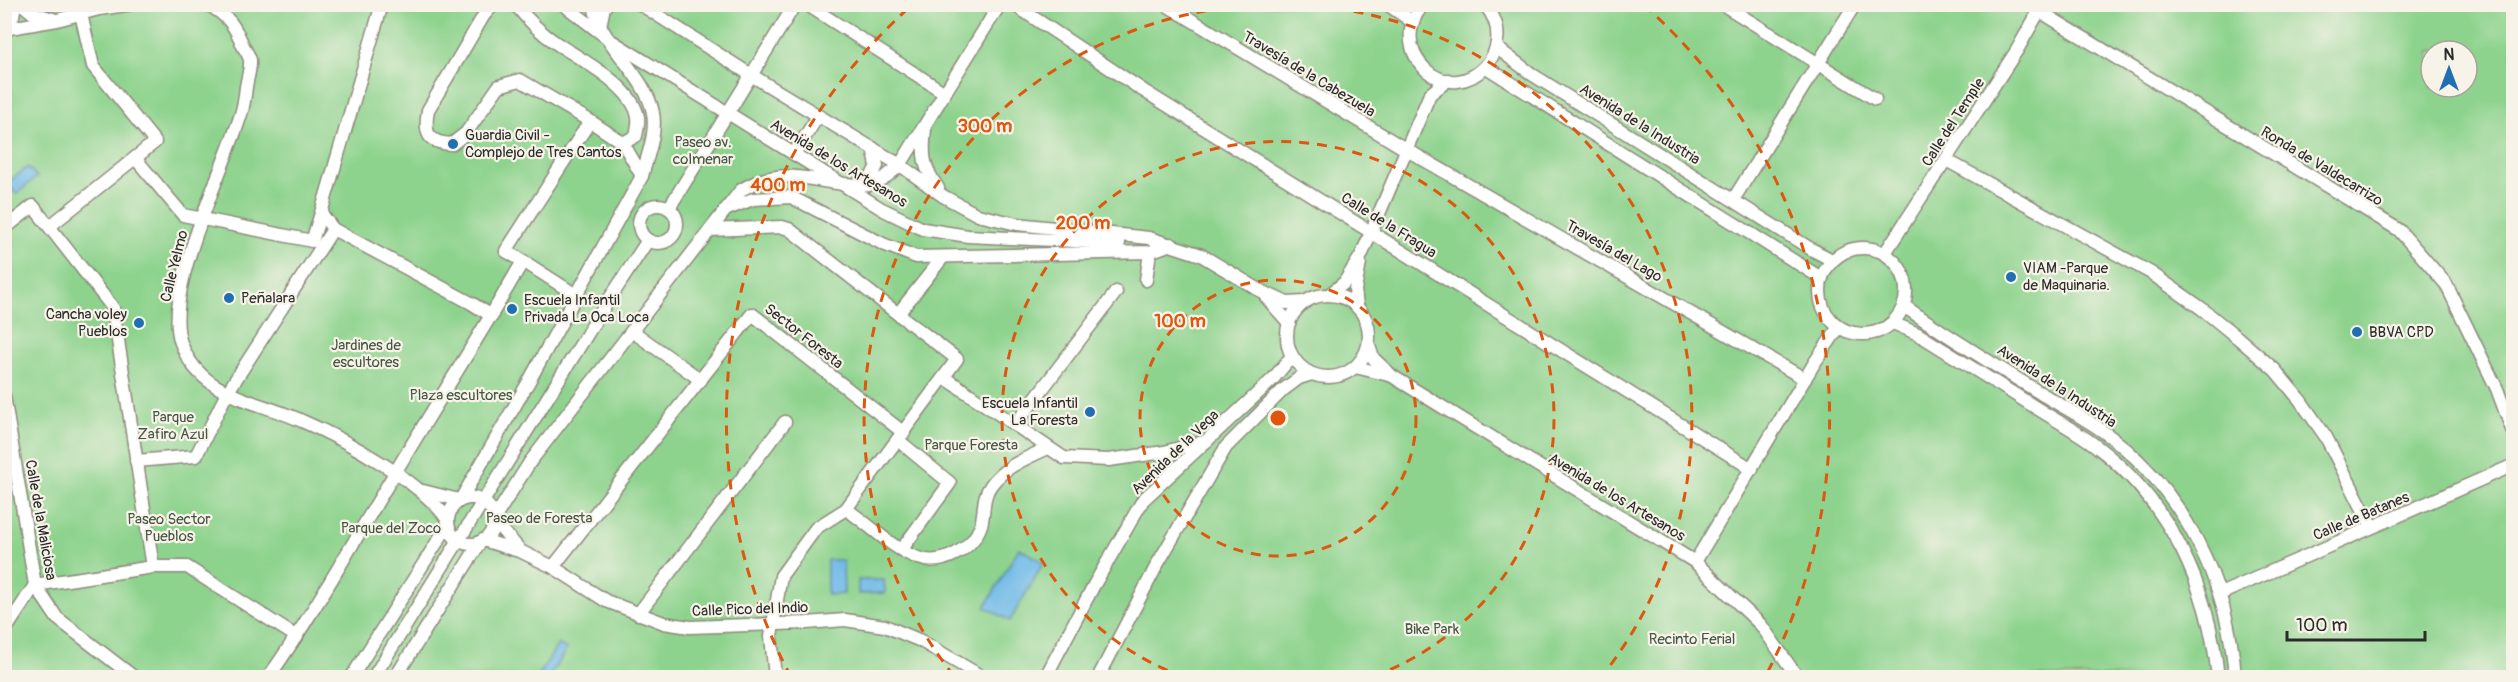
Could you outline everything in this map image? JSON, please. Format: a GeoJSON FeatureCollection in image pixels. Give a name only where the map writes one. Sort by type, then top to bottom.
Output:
{"type":"FeatureCollection","features":[{"type":"Feature","properties":{"kind":"street"},"geometry":{"type":"LineString","coordinates":[[4,28],[13,16],[15,4]]}},
{"type":"Feature","properties":{"kind":"street"},"geometry":{"type":"LineString","coordinates":[[22,4],[33,13],[57,20]]}},
{"type":"Feature","properties":{"kind":"street"},"geometry":{"type":"LineString","coordinates":[[4,28],[57,20],[99,7],[132,4]]}},
{"type":"Feature","properties":{"kind":"street","name":"Calle Yelmo"},"geometry":{"type":"LineString","coordinates":[[207,4],[226,16],[236,28],[250,60],[242,112],[184,273],[177,304],[180,343],[200,376],[227,393],[302,420],[364,453],[422,490]]}},
{"type":"Feature","properties":{"kind":"street"},"geometry":{"type":"LineString","coordinates":[[135,158],[183,215],[312,241],[382,4]]}},
{"type":"Feature","properties":{"kind":"street"},"geometry":{"type":"LineString","coordinates":[[494,4],[484,15],[428,110],[425,125],[429,137],[438,143],[452,144],[466,133],[499,86],[520,80],[623,143],[642,176]]}},
{"type":"Feature","properties":{"kind":"street"},"geometry":{"type":"LineString","coordinates":[[515,4],[527,19],[555,42],[595,66],[620,88],[636,110],[639,120],[636,136],[623,143]]}},
{"type":"Feature","properties":{"kind":"street","name":"Avenida de los Artesanos"},"geometry":{"type":"LineString","coordinates":[[563,4],[610,40],[882,209],[923,228],[968,236],[998,238],[1171,244]]}},
{"type":"Feature","properties":{"kind":"street"},"geometry":{"type":"LineString","coordinates":[[351,678],[447,522],[451,508],[460,500],[642,176],[652,140],[654,114],[646,90],[600,27],[595,4]]}},
{"type":"Feature","properties":{"kind":"street"},"geometry":{"type":"LineString","coordinates":[[600,27],[604,7],[607,4]]}},
{"type":"Feature","properties":{"kind":"street","name":"Avenida de los Artesanos"},"geometry":{"type":"LineString","coordinates":[[640,4],[751,75],[900,165],[944,196],[978,215],[1005,222],[1149,238],[1201,255],[1261,291],[1287,303],[1304,302]]}},
{"type":"Feature","properties":{"kind":"street"},"geometry":{"type":"LineString","coordinates":[[395,678],[482,541],[491,531],[494,520],[530,462],[741,190],[757,180],[789,175],[842,184],[867,185],[886,178],[900,165],[1000,4]]}},
{"type":"Feature","properties":{"kind":"street","name":"Calle de la Fragua"},"geometry":{"type":"LineString","coordinates":[[1013,4],[1144,91],[1752,469]]}},
{"type":"Feature","properties":{"kind":"street","name":"Travesía de la Cabezuela"},"geometry":{"type":"LineString","coordinates":[[1165,4],[1407,150]]}},
{"type":"Feature","properties":{"kind":"street"},"geometry":{"type":"LineString","coordinates":[[1386,4],[1413,21]]}},
{"type":"Feature","properties":{"kind":"street"},"geometry":{"type":"LineString","coordinates":[[1722,4],[1875,99]]}},
{"type":"Feature","properties":{"kind":"street"},"geometry":{"type":"LineString","coordinates":[[1733,200],[1855,4]]}},
{"type":"Feature","properties":{"kind":"street"},"geometry":{"type":"LineString","coordinates":[[669,208],[751,75],[800,5],[945,93]]}},
{"type":"Feature","properties":{"kind":"street"},"geometry":{"type":"LineString","coordinates":[[1422,5],[1413,21],[1410,36],[1412,50],[1419,63],[1430,73],[1448,80],[1462,80],[1475,76],[1486,68],[1497,48],[1498,33],[1495,19],[1486,5]]}},
{"type":"Feature","properties":{"kind":"street","name":"Calle del Temple"},"geometry":{"type":"LineString","coordinates":[[1885,253],[2017,50],[2036,7]]}},
{"type":"Feature","properties":{"kind":"street","name":"Ronda de Valdecarrizo"},"geometry":{"type":"LineString","coordinates":[[2036,7],[2399,230],[2446,284],[2497,389],[2514,435]]}},
{"type":"Feature","properties":{"kind":"street"},"geometry":{"type":"LineString","coordinates":[[50,226],[155,142],[93,66],[81,14]]}},
{"type":"Feature","properties":{"kind":"street","name":"Avenida de la Industria"},"geometry":{"type":"LineString","coordinates":[[1497,48],[1533,75],[1832,260]]}},
{"type":"Feature","properties":{"kind":"street"},"geometry":{"type":"LineString","coordinates":[[1486,68],[1821,278]]}},
{"type":"Feature","properties":{"kind":"street"},"geometry":{"type":"LineString","coordinates":[[1330,294],[1344,283],[1361,256],[1430,94],[1430,73]]}},
{"type":"Feature","properties":{"kind":"street"},"geometry":{"type":"LineString","coordinates":[[1430,94],[1448,80]]}},
{"type":"Feature","properties":{"kind":"street"},"geometry":{"type":"LineString","coordinates":[[794,154],[818,116]]}},
{"type":"Feature","properties":{"kind":"street"},"geometry":{"type":"LineString","coordinates":[[576,295],[506,250],[590,121]]}},
{"type":"Feature","properties":{"kind":"street"},"geometry":{"type":"LineString","coordinates":[[925,125],[922,149],[927,172],[944,196]]}},
{"type":"Feature","properties":{"kind":"street"},"geometry":{"type":"LineString","coordinates":[[867,185],[877,166],[873,148]]}},
{"type":"Feature","properties":{"kind":"street","name":"Travesía del Lago"},"geometry":{"type":"LineString","coordinates":[[1407,150],[1805,379]]}},
{"type":"Feature","properties":{"kind":"street"},"geometry":{"type":"LineString","coordinates":[[1946,160],[2151,273],[2201,308],[2267,363],[2300,400],[2326,438],[2372,527]]}},
{"type":"Feature","properties":{"kind":"street"},"geometry":{"type":"LineString","coordinates":[[725,210],[753,199],[791,197],[896,250],[916,257],[1150,252],[1171,244]]}},
{"type":"Feature","properties":{"kind":"street"},"geometry":{"type":"LineString","coordinates":[[657,204],[669,208],[677,220],[674,234],[663,242],[648,240],[640,231],[639,219],[642,213],[657,204]]}},
{"type":"Feature","properties":{"kind":"street"},"geometry":{"type":"LineString","coordinates":[[4,229],[33,206],[113,308],[153,567]]}},
{"type":"Feature","properties":{"kind":"street"},"geometry":{"type":"LineString","coordinates":[[321,213],[333,229],[492,316]]}},
{"type":"Feature","properties":{"kind":"street"},"geometry":{"type":"LineString","coordinates":[[997,256],[998,238],[1005,222]]}},
{"type":"Feature","properties":{"kind":"street"},"geometry":{"type":"LineString","coordinates":[[710,230],[789,228],[957,359],[902,437],[846,509],[816,528],[781,576],[771,636],[775,678]]}},
{"type":"Feature","properties":{"kind":"street"},"geometry":{"type":"LineString","coordinates":[[136,461],[196,456],[227,393],[333,229]]}},
{"type":"Feature","properties":{"kind":"street"},"geometry":{"type":"LineString","coordinates":[[373,678],[648,240]]}},
{"type":"Feature","properties":{"kind":"street"},"geometry":{"type":"LineString","coordinates":[[1857,248],[1872,248],[1885,253],[1897,263],[1904,276],[1907,291],[1904,306],[1893,323],[1881,331],[1867,334],[1852,333],[1839,327],[1828,318],[1821,305],[1819,291],[1821,278],[1832,260],[1844,252],[1857,248]]}},
{"type":"Feature","properties":{"kind":"street"},"geometry":{"type":"LineString","coordinates":[[1146,280],[1150,252]]}},
{"type":"Feature","properties":{"kind":"street"},"geometry":{"type":"LineString","coordinates":[[1357,306],[1355,290],[1361,256]]}},
{"type":"Feature","properties":{"kind":"street"},"geometry":{"type":"LineString","coordinates":[[898,314],[943,257]]}},
{"type":"Feature","properties":{"kind":"street"},"geometry":{"type":"LineString","coordinates":[[268,678],[297,638],[523,261]]}},
{"type":"Feature","properties":{"kind":"street","name":"Avenida de los Artesanos"},"geometry":{"type":"LineString","coordinates":[[1261,291],[1289,323]]}},
{"type":"Feature","properties":{"kind":"street"},"geometry":{"type":"LineString","coordinates":[[1015,425],[1116,292]]}},
{"type":"Feature","properties":{"kind":"street"},"geometry":{"type":"LineString","coordinates":[[1330,294],[1349,300],[1357,306],[1368,324],[1369,346],[1355,367],[1334,377],[1312,374],[1297,363],[1288,345],[1289,323],[1294,312],[1304,302],[1316,296],[1330,294]]}},
{"type":"Feature","properties":{"kind":"street","name":"Avenida de la Industria"},"geometry":{"type":"LineString","coordinates":[[1904,306],[2105,433],[2164,489],[2182,514],[2205,557],[2220,594],[2233,654],[2235,678]]}},
{"type":"Feature","properties":{"kind":"street","name":"Sector Foresta"},"geometry":{"type":"LineString","coordinates":[[553,567],[752,314],[902,437]]}},
{"type":"Feature","properties":{"kind":"street","name":"Avenida de la Industria"},"geometry":{"type":"LineString","coordinates":[[1893,323],[1918,334],[2096,446],[2124,470],[2169,524],[2187,556],[2209,617],[2218,678]]}},
{"type":"Feature","properties":{"kind":"street"},"geometry":{"type":"LineString","coordinates":[[1695,562],[1805,379],[1839,327]]}},
{"type":"Feature","properties":{"kind":"street"},"geometry":{"type":"LineString","coordinates":[[632,331],[701,381]]}},
{"type":"Feature","properties":{"kind":"street","name":"Avenida de los Artesanos"},"geometry":{"type":"LineString","coordinates":[[1369,346],[1373,358],[1392,376],[1695,562],[1761,626],[1798,678]]}},
{"type":"Feature","properties":{"kind":"street","name":"Avenida de la Vega"},"geometry":{"type":"LineString","coordinates":[[1046,677],[1094,585],[1143,500],[1273,379],[1292,356]]}},
{"type":"Feature","properties":{"kind":"street","name":"Avenida de los Artesanos"},"geometry":{"type":"LineString","coordinates":[[1355,367],[1392,376]]}},
{"type":"Feature","properties":{"kind":"street","name":"Avenida de la Vega"},"geometry":{"type":"LineString","coordinates":[[1098,678],[1158,563],[1226,447],[1283,390],[1299,378],[1312,374]]}},
{"type":"Feature","properties":{"kind":"street"},"geometry":{"type":"LineString","coordinates":[[945,377],[1064,459],[1109,460],[1164,452],[1209,440]]}},
{"type":"Feature","properties":{"kind":"street","name":"Calle de la Maliciosa"},"geometry":{"type":"LineString","coordinates":[[4,396],[34,585],[57,618],[135,678]]}},
{"type":"Feature","properties":{"kind":"street"},"geometry":{"type":"LineString","coordinates":[[638,614],[784,422]]}},
{"type":"Feature","properties":{"kind":"street"},"geometry":{"type":"LineString","coordinates":[[902,437],[950,483],[902,549]]}},
{"type":"Feature","properties":{"kind":"street"},"geometry":{"type":"LineString","coordinates":[[846,509],[916,558],[931,561],[950,558],[968,544],[981,526],[988,488],[999,475],[1014,464],[1048,448]]}},
{"type":"Feature","properties":{"kind":"street","name":"Calle de Batanes"},"geometry":{"type":"LineString","coordinates":[[2220,594],[2514,465]]}},
{"type":"Feature","properties":{"kind":"street"},"geometry":{"type":"LineString","coordinates":[[422,490],[460,500],[472,497],[483,501]]}},
{"type":"Feature","properties":{"kind":"street"},"geometry":{"type":"LineString","coordinates":[[422,490],[439,507],[451,534],[458,540]]}},
{"type":"Feature","properties":{"kind":"street","name":"Calle Pico del Indio"},"geometry":{"type":"LineString","coordinates":[[483,501],[491,509],[494,520],[522,552]]}},
{"type":"Feature","properties":{"kind":"street","name":"Calle Pico del Indio"},"geometry":{"type":"LineString","coordinates":[[458,540],[469,544],[482,541],[522,552],[553,567],[606,601],[664,623],[690,627],[845,620],[885,626],[921,641],[984,678]]}},
{"type":"Feature","properties":{"kind":"street"},"geometry":{"type":"LineString","coordinates":[[4,632],[34,585],[153,567],[187,567],[297,638]]}},
{"type":"Feature","properties":{"kind":"green space"},"geometry":{"type":"Polygon","coordinates":[[[4,5],[2513,5],[2513,677],[5,677],[4,5]]]}},
{"type":"Feature","properties":{"kind":"water"},"geometry":{"type":"Polygon","coordinates":[[[28,167],[37,177],[16,194],[7,183],[28,167]]]}},
{"type":"Feature","properties":{"kind":"water"},"geometry":{"type":"Polygon","coordinates":[[[1019,548],[1044,562],[1010,621],[985,607],[1019,548]]]}},
{"type":"Feature","properties":{"kind":"water"},"geometry":{"type":"Polygon","coordinates":[[[827,560],[843,560],[844,594],[827,595],[827,560]]]}},
{"type":"Feature","properties":{"kind":"water"},"geometry":{"type":"Polygon","coordinates":[[[858,580],[884,580],[885,593],[858,594],[858,580]]]}},
{"type":"Feature","properties":{"kind":"water"},"geometry":{"type":"Polygon","coordinates":[[[558,644],[567,649],[549,677],[538,677],[558,644]]]}},
{"type":"Feature","properties":{"kind":"place","name":"Guardia Civil - Complejo de Tres Cantos"},"geometry":{"type":"Point","coordinates":[453,144]}},
{"type":"Feature","properties":{"kind":"place","name":"VIAM -Parque de Maquinaria."},"geometry":{"type":"Point","coordinates":[2011,277]}},
{"type":"Feature","properties":{"kind":"place","name":"Peñalara"},"geometry":{"type":"Point","coordinates":[229,298]}},
{"type":"Feature","properties":{"kind":"place","name":"Escuela Infantil Privada La Oca Loca"},"geometry":{"type":"Point","coordinates":[512,309]}},
{"type":"Feature","properties":{"kind":"place","name":"Cancha voley Pueblos"},"geometry":{"type":"Point","coordinates":[139,323]}},
{"type":"Feature","properties":{"kind":"place","name":"BBVA CPD"},"geometry":{"type":"Point","coordinates":[2357,332]}},
{"type":"Feature","properties":{"kind":"place","name":"Escuela Infantil La Foresta"},"geometry":{"type":"Point","coordinates":[1090,412]}},
{"type":"Feature","properties":{"kind":"park label","name":"Paseo av. colmenar"},"geometry":{"type":"Point","coordinates":[703,150]}},
{"type":"Feature","properties":{"kind":"park label","name":"Jardines de escultores"},"geometry":{"type":"Point","coordinates":[366,354]}},
{"type":"Feature","properties":{"kind":"park label","name":"Plaza escultores"},"geometry":{"type":"Point","coordinates":[461,395]}},
{"type":"Feature","properties":{"kind":"park label","name":"Parque Zafiro Azul"},"geometry":{"type":"Point","coordinates":[173,426]}},
{"type":"Feature","properties":{"kind":"park label","name":"Parque Foresta"},"geometry":{"type":"Point","coordinates":[971,445]}},
{"type":"Feature","properties":{"kind":"park label","name":"Paseo de Foresta"},"geometry":{"type":"Point","coordinates":[539,518]}},
{"type":"Feature","properties":{"kind":"park label","name":"Paseo Sector Pueblos"},"geometry":{"type":"Point","coordinates":[169,528]}},
{"type":"Feature","properties":{"kind":"park label","name":"Parque del Zoco"},"geometry":{"type":"Point","coordinates":[391,528]}},
{"type":"Feature","properties":{"kind":"park label","name":"Bike Park"},"geometry":{"type":"Point","coordinates":[1432,629]}},
{"type":"Feature","properties":{"kind":"park label","name":"Recinto Ferial"},"geometry":{"type":"Point","coordinates":[1692,639]}}]}
